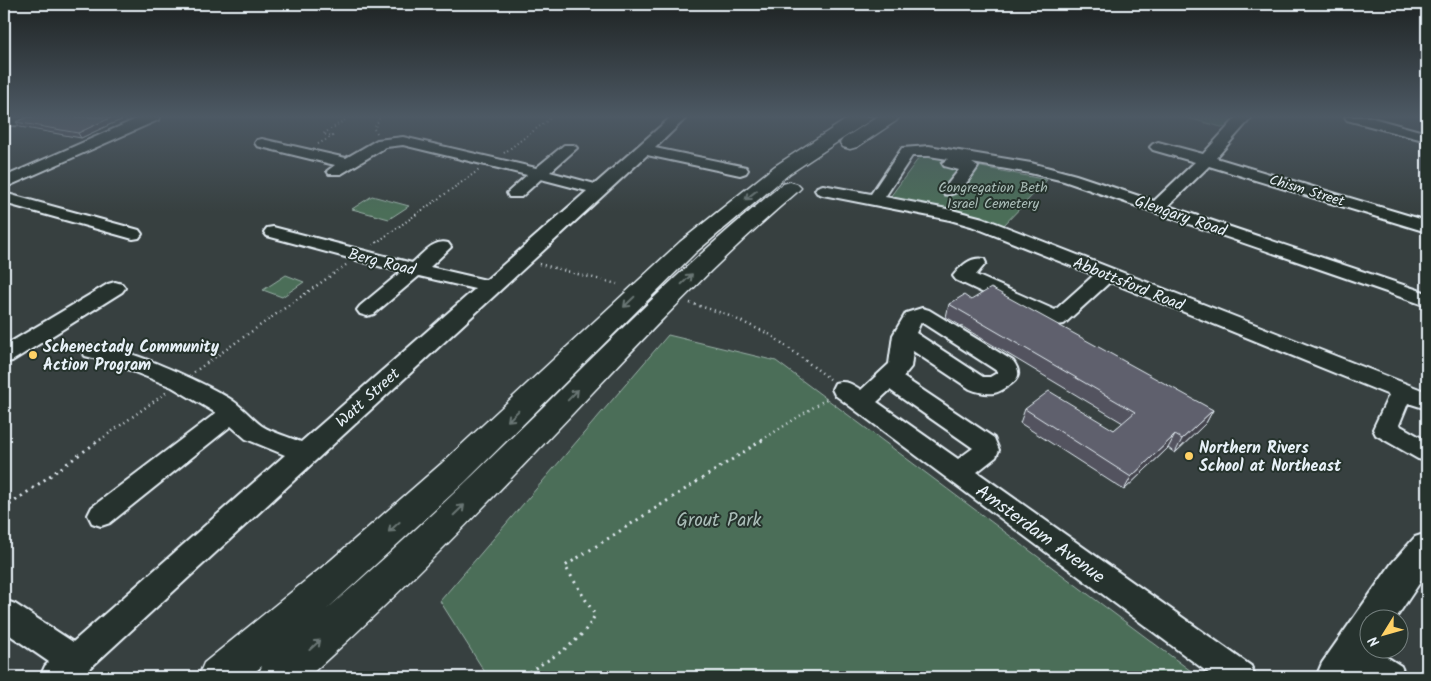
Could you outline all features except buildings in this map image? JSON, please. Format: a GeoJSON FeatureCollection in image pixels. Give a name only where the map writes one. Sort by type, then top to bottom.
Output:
{"type":"FeatureCollection","features":[{"type":"Feature","properties":{"kind":"highway"},"geometry":{"type":"LineString","coordinates":[[219,677],[344,571],[431,493],[688,247],[782,170],[814,149]]}},
{"type":"Feature","properties":{"kind":"highway"},"geometry":{"type":"LineString","coordinates":[[278,677],[374,591],[482,488],[712,254],[803,177],[844,149]]}},
{"type":"Feature","properties":{"kind":"main road"},"geometry":{"type":"LineString","coordinates":[[1382,608],[1405,574],[1427,547]]}},
{"type":"Feature","properties":{"kind":"street"},"geometry":{"type":"LineString","coordinates":[[12,163],[48,149]]}},
{"type":"Feature","properties":{"kind":"street"},"geometry":{"type":"LineString","coordinates":[[61,149],[78,150]]}},
{"type":"Feature","properties":{"kind":"street"},"geometry":{"type":"LineString","coordinates":[[4,183],[81,149]]}},
{"type":"Feature","properties":{"kind":"street"},"geometry":{"type":"LineString","coordinates":[[288,149],[348,163]]}},
{"type":"Feature","properties":{"kind":"street"},"geometry":{"type":"LineString","coordinates":[[334,171],[372,149]]}},
{"type":"Feature","properties":{"kind":"street"},"geometry":{"type":"LineString","coordinates":[[440,149],[600,190]]}},
{"type":"Feature","properties":{"kind":"street"},"geometry":{"type":"LineString","coordinates":[[515,192],[569,149]]}},
{"type":"Feature","properties":{"kind":"street","name":"Chism Street"},"geometry":{"type":"LineString","coordinates":[[1165,149],[1427,227]]}},
{"type":"Feature","properties":{"kind":"street"},"geometry":{"type":"LineString","coordinates":[[1157,207],[1216,149]]}},
{"type":"Feature","properties":{"kind":"street"},"geometry":{"type":"LineString","coordinates":[[643,150],[740,170]]}},
{"type":"Feature","properties":{"kind":"street","name":"Watt Street"},"geometry":{"type":"LineString","coordinates":[[65,669],[304,453],[523,260],[643,150]]}},
{"type":"Feature","properties":{"kind":"street","name":"Glengary Road"},"geometry":{"type":"LineString","coordinates":[[906,154],[907,151],[929,151],[1031,168],[1070,178],[1427,300]]}},
{"type":"Feature","properties":{"kind":"street"},"geometry":{"type":"LineString","coordinates":[[875,200],[906,154],[970,167],[950,191]]}},
{"type":"Feature","properties":{"kind":"street","name":"Abbottsford Road"},"geometry":{"type":"LineString","coordinates":[[823,190],[952,215],[977,222],[1427,401]]}},
{"type":"Feature","properties":{"kind":"street"},"geometry":{"type":"LineString","coordinates":[[4,198],[133,234]]}},
{"type":"Feature","properties":{"kind":"street","name":"Berg Road"},"geometry":{"type":"LineString","coordinates":[[273,232],[358,256],[491,287]]}},
{"type":"Feature","properties":{"kind":"street"},"geometry":{"type":"LineString","coordinates":[[367,310],[442,248]]}},
{"type":"Feature","properties":{"kind":"street"},"geometry":{"type":"LineString","coordinates":[[977,263],[963,276],[1057,319],[1107,274]]}},
{"type":"Feature","properties":{"kind":"street"},"geometry":{"type":"LineString","coordinates":[[4,356],[115,288]]}},
{"type":"Feature","properties":{"kind":"street"},"geometry":{"type":"LineString","coordinates":[[852,396],[888,378],[900,367],[904,335]]}},
{"type":"Feature","properties":{"kind":"street"},"geometry":{"type":"LineString","coordinates":[[93,351],[116,357],[180,382],[220,403],[255,433],[304,453]]}},
{"type":"Feature","properties":{"kind":"street"},"geometry":{"type":"LineString","coordinates":[[888,378],[985,444],[988,450],[959,473]]}},
{"type":"Feature","properties":{"kind":"street"},"geometry":{"type":"LineString","coordinates":[[1402,391],[1385,429],[1427,452]]}},
{"type":"Feature","properties":{"kind":"street","name":"Amsterdam Avenue"},"geometry":{"type":"LineString","coordinates":[[852,396],[1240,677]]}},
{"type":"Feature","properties":{"kind":"street"},"geometry":{"type":"LineString","coordinates":[[101,515],[232,413]]}},
{"type":"Feature","properties":{"kind":"street"},"geometry":{"type":"LineString","coordinates":[[4,614],[65,669]]}},
{"type":"Feature","properties":{"kind":"street"},"geometry":{"type":"LineString","coordinates":[[1352,652],[1390,677]]}},
{"type":"Feature","properties":{"kind":"path"},"geometry":{"type":"LineString","coordinates":[[303,152],[309,149]]}},
{"type":"Feature","properties":{"kind":"path"},"geometry":{"type":"LineString","coordinates":[[4,509],[509,149]]}},
{"type":"Feature","properties":{"kind":"path"},"geometry":{"type":"LineString","coordinates":[[523,260],[617,284]]}},
{"type":"Feature","properties":{"kind":"path"},"geometry":{"type":"LineString","coordinates":[[529,672],[577,641],[591,626],[595,615],[565,566],[852,396],[771,334],[725,314],[690,303]]}},
{"type":"Feature","properties":{"kind":"green space","name":"Congregation Beth Israel Cemetery"},"geometry":{"type":"Polygon","coordinates":[[[921,155],[1047,180],[1003,226],[952,209],[890,197],[921,155]]]}},
{"type":"Feature","properties":{"kind":"green space"},"geometry":{"type":"Polygon","coordinates":[[[372,196],[409,206],[389,219],[352,209],[372,196]]]}},
{"type":"Feature","properties":{"kind":"green space"},"geometry":{"type":"Polygon","coordinates":[[[286,275],[304,282],[282,297],[263,290],[286,275]]]}},
{"type":"Feature","properties":{"kind":"green space","name":"Grout Park"},"geometry":{"type":"Polygon","coordinates":[[[668,335],[776,361],[1199,677],[488,677],[440,601],[668,335]]]}},
{"type":"Feature","properties":{"kind":"place","name":"Schenectady Community Action Program"},"geometry":{"type":"Point","coordinates":[33,355]}},
{"type":"Feature","properties":{"kind":"place","name":"Northern Rivers School at Northeast"},"geometry":{"type":"Point","coordinates":[1189,456]}}]}
